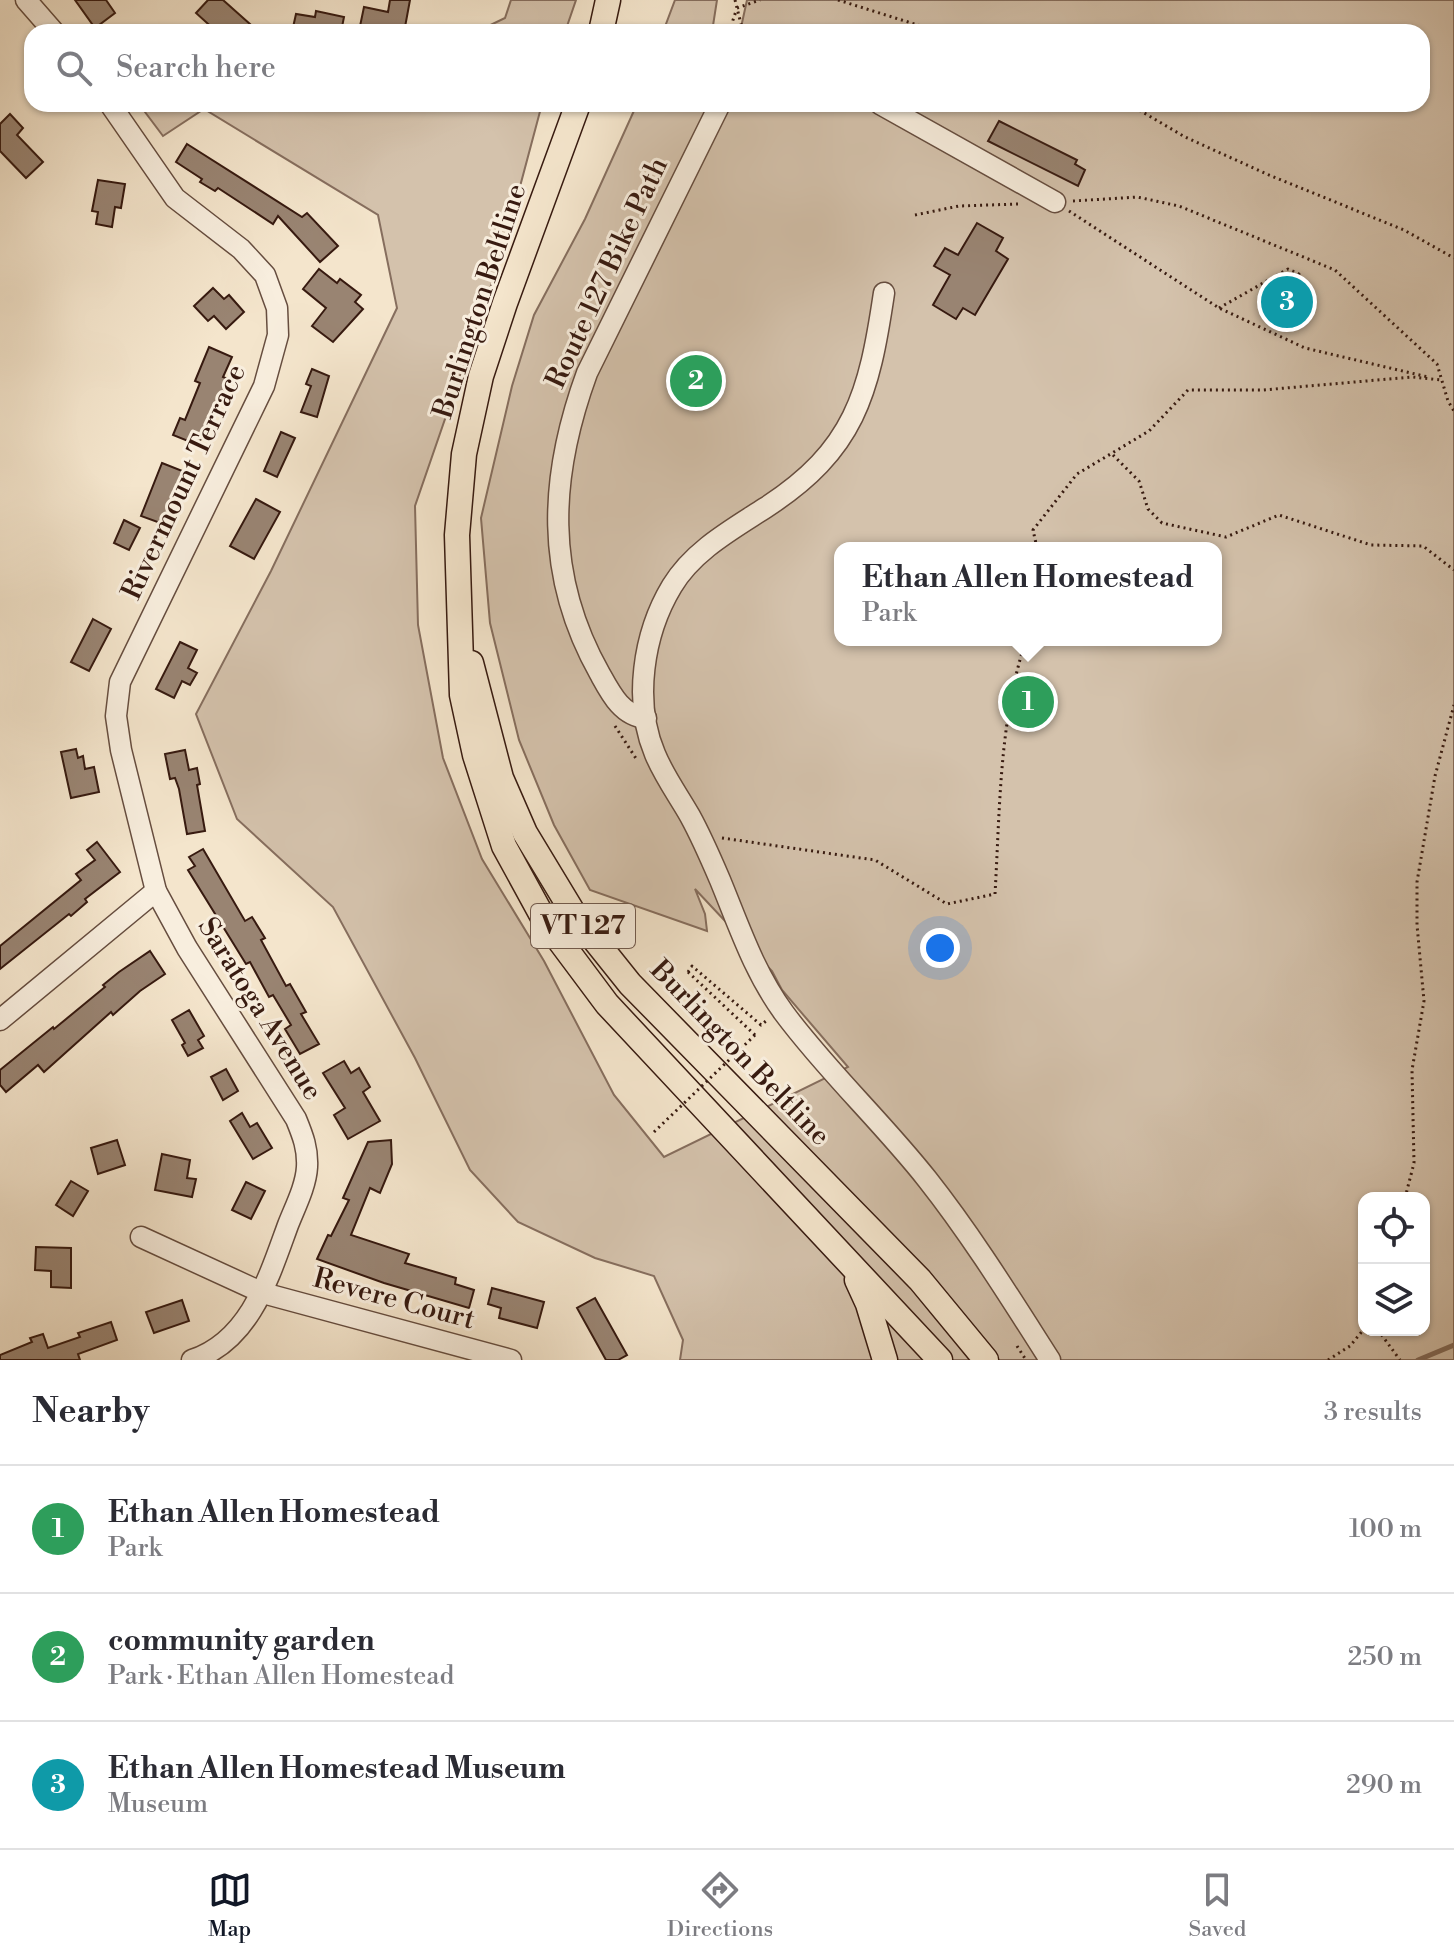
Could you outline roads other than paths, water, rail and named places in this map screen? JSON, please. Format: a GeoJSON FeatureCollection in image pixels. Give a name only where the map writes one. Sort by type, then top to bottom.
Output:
{"type":"FeatureCollection","features":[{"type":"Feature","properties":{"kind":"main road"},"geometry":{"type":"LineString","coordinates":[[603,24],[608,0]]}},
{"type":"Feature","properties":{"kind":"main road","name":"Burlington Beltline"},"geometry":{"type":"LineString","coordinates":[[575,112],[505,303],[471,414],[458,508],[459,618],[462,695],[475,755],[504,846],[545,921],[607,1004],[940,1360]]}},
{"type":"Feature","properties":{"kind":"main road","name":"Burlington Beltline"},"geometry":{"type":"LineString","coordinates":[[459,618],[501,778],[525,833],[574,914],[630,984],[920,1280],[986,1360]]}},
{"type":"Feature","properties":{"kind":"main road"},"geometry":{"type":"LineString","coordinates":[[850,1263],[868,1304],[885,1360]]}},
{"type":"Feature","properties":{"kind":"street"},"geometry":{"type":"LineString","coordinates":[[26,0],[47,24]]}},
{"type":"Feature","properties":{"kind":"street","name":"Rivermount Terrace"},"geometry":{"type":"LineString","coordinates":[[116,112],[175,198],[241,249],[265,275],[277,308],[278,335],[264,386],[132,656]]}},
{"type":"Feature","properties":{"kind":"street"},"geometry":{"type":"LineString","coordinates":[[646,718],[635,717],[614,699],[580,636],[558,547],[556,507],[559,475],[575,406],[587,373],[716,112]]}},
{"type":"Feature","properties":{"kind":"street"},"geometry":{"type":"LineString","coordinates":[[894,112],[1055,202]]}},
{"type":"Feature","properties":{"kind":"street"},"geometry":{"type":"LineString","coordinates":[[884,293],[874,360],[858,407],[840,440],[814,473],[714,540],[673,585],[657,617],[648,649],[643,686],[646,718],[653,750],[664,775],[699,834],[752,961],[783,1012],[927,1179],[1050,1360]]}},
{"type":"Feature","properties":{"kind":"street","name":"Saratoga Avenue"},"geometry":{"type":"LineString","coordinates":[[132,656],[120,682],[116,716],[121,750],[156,891],[187,948],[296,1119],[307,1147],[304,1182],[263,1293],[239,1328],[208,1355],[192,1360]]}},
{"type":"Feature","properties":{"kind":"street"},"geometry":{"type":"LineString","coordinates":[[0,1020],[156,891]]}},
{"type":"Feature","properties":{"kind":"street","name":"Revere Court"},"geometry":{"type":"LineString","coordinates":[[141,1237],[263,1293],[511,1360]]}},
{"type":"Feature","properties":{"kind":"waterway"},"geometry":{"type":"LineString","coordinates":[[1418,1360],[1454,1345]]}},
{"type":"Feature","properties":{"kind":"place","name":"Ethan Allen Homestead Museum"},"geometry":{"type":"Point","coordinates":[1287,302]}},
{"type":"Feature","properties":{"kind":"place","name":"community garden"},"geometry":{"type":"Point","coordinates":[696,381]}},
{"type":"Feature","properties":{"kind":"place","name":"Ethan Allen Homestead"},"geometry":{"type":"Point","coordinates":[1028,702]}}]}
